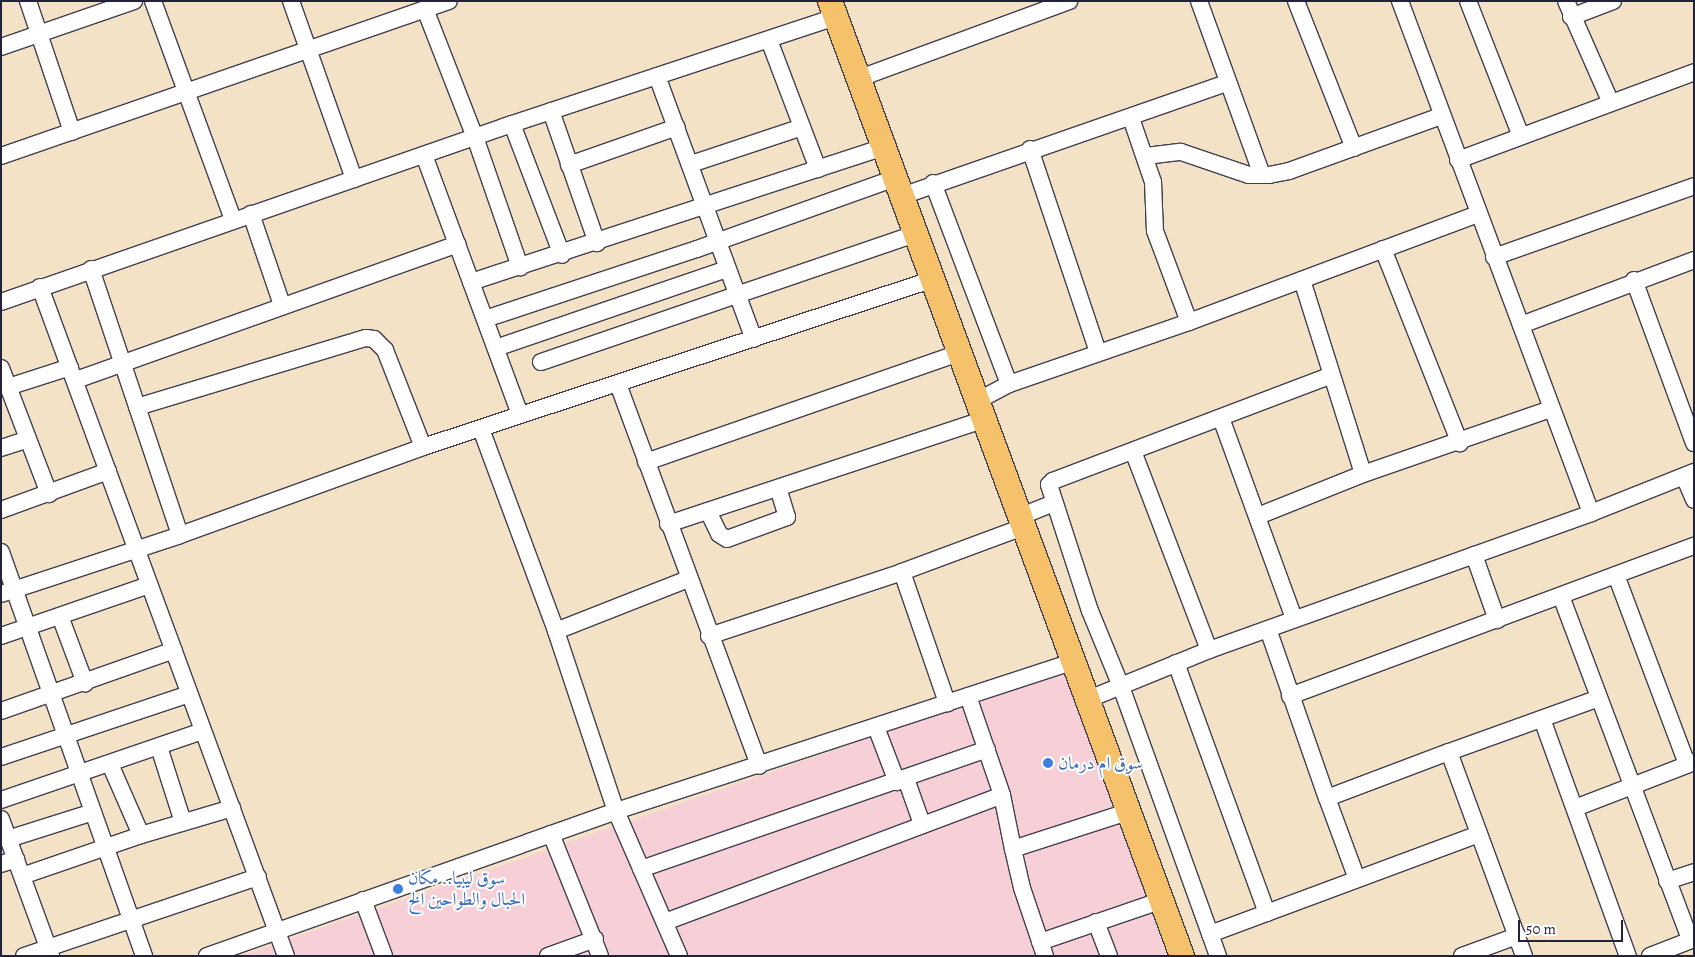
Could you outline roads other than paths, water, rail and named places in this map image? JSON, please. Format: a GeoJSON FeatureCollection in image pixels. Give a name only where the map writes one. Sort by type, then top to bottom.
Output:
{"type":"FeatureCollection","features":[{"type":"Feature","properties":{"kind":"highway"},"geometry":{"type":"LineString","coordinates":[[833,9],[961,352],[1021,522],[1089,699],[1182,956]]}},
{"type":"Feature","properties":{"kind":"street"},"geometry":{"type":"LineString","coordinates":[[28,1],[72,132]]}},
{"type":"Feature","properties":{"kind":"street"},"geometry":{"type":"LineString","coordinates":[[1,47],[134,1]]}},
{"type":"Feature","properties":{"kind":"street"},"geometry":{"type":"LineString","coordinates":[[153,1],[233,220]]}},
{"type":"Feature","properties":{"kind":"street"},"geometry":{"type":"LineString","coordinates":[[291,1],[354,179]]}},
{"type":"Feature","properties":{"kind":"street"},"geometry":{"type":"LineString","coordinates":[[1,156],[449,1]]}},
{"type":"Feature","properties":{"kind":"street"},"geometry":{"type":"LineString","coordinates":[[860,78],[1069,1]]}},
{"type":"Feature","properties":{"kind":"street"},"geometry":{"type":"LineString","coordinates":[[1199,1],[1227,83],[1262,175]]}},
{"type":"Feature","properties":{"kind":"street"},"geometry":{"type":"LineString","coordinates":[[1296,1],[1354,148]]}},
{"type":"Feature","properties":{"kind":"street"},"geometry":{"type":"LineString","coordinates":[[1400,1],[1551,410],[1592,513]]}},
{"type":"Feature","properties":{"kind":"street"},"geometry":{"type":"LineString","coordinates":[[1468,1],[1521,136]]}},
{"type":"Feature","properties":{"kind":"street"},"geometry":{"type":"LineString","coordinates":[[1611,103],[1569,9],[1613,1]]}},
{"type":"Feature","properties":{"kind":"street"},"geometry":{"type":"LineString","coordinates":[[425,9],[475,137],[520,268]]}},
{"type":"Feature","properties":{"kind":"street"},"geometry":{"type":"LineString","coordinates":[[3,296],[40,287],[512,124],[769,40],[833,9]]}},
{"type":"Feature","properties":{"kind":"street"},"geometry":{"type":"LineString","coordinates":[[769,40],[818,169]]}},
{"type":"Feature","properties":{"kind":"street"},"geometry":{"type":"LineString","coordinates":[[1458,160],[1694,72]]}},
{"type":"Feature","properties":{"kind":"street"},"geometry":{"type":"LineString","coordinates":[[657,76],[691,164],[716,242],[754,339]]}},
{"type":"Feature","properties":{"kind":"street"},"geometry":{"type":"LineString","coordinates":[[485,319],[716,242],[899,187],[933,184],[1030,149],[1131,118],[1227,83]]}},
{"type":"Feature","properties":{"kind":"street"},"geometry":{"type":"LineString","coordinates":[[551,111],[568,165],[597,243]]}},
{"type":"Feature","properties":{"kind":"street"},"geometry":{"type":"LineString","coordinates":[[1146,156],[1189,153],[1249,174],[1262,175],[1289,171],[1441,116]]}},
{"type":"Feature","properties":{"kind":"street"},"geometry":{"type":"LineString","coordinates":[[1131,118],[1146,156],[1153,182],[1155,231],[1189,322]]}},
{"type":"Feature","properties":{"kind":"street"},"geometry":{"type":"LineString","coordinates":[[512,124],[562,255]]}},
{"type":"Feature","properties":{"kind":"street"},"geometry":{"type":"LineString","coordinates":[[568,165],[677,127]]}},
{"type":"Feature","properties":{"kind":"street"},"geometry":{"type":"LineString","coordinates":[[691,164],[802,128]]}},
{"type":"Feature","properties":{"kind":"street"},"geometry":{"type":"LineString","coordinates":[[471,282],[562,255],[704,205],[884,146]]}},
{"type":"Feature","properties":{"kind":"street"},"geometry":{"type":"LineString","coordinates":[[1030,149],[1098,352]]}},
{"type":"Feature","properties":{"kind":"street"},"geometry":{"type":"LineString","coordinates":[[424,155],[520,415]]}},
{"type":"Feature","properties":{"kind":"street"},"geometry":{"type":"LineString","coordinates":[[933,184],[1009,384]]}},
{"type":"Feature","properties":{"kind":"street"},"geometry":{"type":"LineString","coordinates":[[1494,257],[1694,186]]}},
{"type":"Feature","properties":{"kind":"street"},"geometry":{"type":"LineString","coordinates":[[251,214],[282,305]]}},
{"type":"Feature","properties":{"kind":"street"},"geometry":{"type":"LineString","coordinates":[[668,524],[778,488],[982,410],[1009,384],[1189,322],[1478,214]]}},
{"type":"Feature","properties":{"kind":"street"},"geometry":{"type":"LineString","coordinates":[[541,362],[738,296],[917,233]]}},
{"type":"Feature","properties":{"kind":"street"},"geometry":{"type":"LineString","coordinates":[[8,387],[121,361],[457,244]]}},
{"type":"Feature","properties":{"kind":"street"},"geometry":{"type":"LineString","coordinates":[[1383,249],[1460,443]]}},
{"type":"Feature","properties":{"kind":"street"},"geometry":{"type":"LineString","coordinates":[[1521,325],[1634,280],[1694,260]]}},
{"type":"Feature","properties":{"kind":"street"},"geometry":{"type":"LineString","coordinates":[[91,269],[180,535]]}},
{"type":"Feature","properties":{"kind":"street"},"geometry":{"type":"LineString","coordinates":[[496,348],[727,269]]}},
{"type":"Feature","properties":{"kind":"street"},"geometry":{"type":"LineString","coordinates":[[9,592],[180,535],[424,447],[934,279]]}},
{"type":"Feature","properties":{"kind":"street"},"geometry":{"type":"LineString","coordinates":[[1302,280],[1330,376],[1363,474]]}},
{"type":"Feature","properties":{"kind":"street"},"geometry":{"type":"LineString","coordinates":[[1634,280],[1694,443]]}},
{"type":"Feature","properties":{"kind":"street"},"geometry":{"type":"LineString","coordinates":[[40,287],[286,956]]}},
{"type":"Feature","properties":{"kind":"street"},"geometry":{"type":"LineString","coordinates":[[138,407],[366,338],[374,339],[385,350],[424,447]]}},
{"type":"Feature","properties":{"kind":"street"},"geometry":{"type":"LineString","coordinates":[[646,462],[961,352]]}},
{"type":"Feature","properties":{"kind":"street"},"geometry":{"type":"LineString","coordinates":[[1,368],[49,494]]}},
{"type":"Feature","properties":{"kind":"street"},"geometry":{"type":"LineString","coordinates":[[1218,956],[1120,684],[1090,611],[1049,487],[1053,480],[1330,376]]}},
{"type":"Feature","properties":{"kind":"street"},"geometry":{"type":"LineString","coordinates":[[618,384],[709,636],[759,766]]}},
{"type":"Feature","properties":{"kind":"street"},"geometry":{"type":"LineString","coordinates":[[1258,516],[1363,474],[1460,443],[1551,410]]}},
{"type":"Feature","properties":{"kind":"street"},"geometry":{"type":"LineString","coordinates":[[1221,418],[1294,619]]}},
{"type":"Feature","properties":{"kind":"street"},"geometry":{"type":"LineString","coordinates":[[482,428],[556,631],[616,811],[679,956]]}},
{"type":"Feature","properties":{"kind":"street"},"geometry":{"type":"LineString","coordinates":[[1,448],[28,439]]}},
{"type":"Feature","properties":{"kind":"street"},"geometry":{"type":"LineString","coordinates":[[1134,451],[1209,650]]}},
{"type":"Feature","properties":{"kind":"street"},"geometry":{"type":"LineString","coordinates":[[1,510],[108,471]]}},
{"type":"Feature","properties":{"kind":"street"},"geometry":{"type":"LineString","coordinates":[[1089,699],[1120,684],[1209,650],[1592,513],[1689,474],[1694,500]]}},
{"type":"Feature","properties":{"kind":"street"},"geometry":{"type":"LineString","coordinates":[[708,511],[720,534],[727,539],[787,518],[778,488]]}},
{"type":"Feature","properties":{"kind":"street"},"geometry":{"type":"LineString","coordinates":[[709,636],[902,572],[1021,522],[1054,503]]}},
{"type":"Feature","properties":{"kind":"street"},"geometry":{"type":"LineString","coordinates":[[1290,696],[1694,546]]}},
{"type":"Feature","properties":{"kind":"street"},"geometry":{"type":"LineString","coordinates":[[1,552],[9,592],[29,627],[144,956]]}},
{"type":"Feature","properties":{"kind":"street"},"geometry":{"type":"LineString","coordinates":[[1474,555],[1497,620]]}},
{"type":"Feature","properties":{"kind":"street"},"geometry":{"type":"LineString","coordinates":[[902,572],[947,703]]}},
{"type":"Feature","properties":{"kind":"street"},"geometry":{"type":"LineString","coordinates":[[1575,808],[1691,763],[1616,575]]}},
{"type":"Feature","properties":{"kind":"street"},"geometry":{"type":"LineString","coordinates":[[556,631],[688,579]]}},
{"type":"Feature","properties":{"kind":"street"},"geometry":{"type":"LineString","coordinates":[[1,636],[149,585]]}},
{"type":"Feature","properties":{"kind":"street"},"geometry":{"type":"LineString","coordinates":[[1561,596],[1667,881],[1692,939],[1650,956]]}},
{"type":"Feature","properties":{"kind":"street"},"geometry":{"type":"LineString","coordinates":[[60,616],[85,683]]}},
{"type":"Feature","properties":{"kind":"street"},"geometry":{"type":"LineString","coordinates":[[1268,629],[1290,696],[1357,879]]}},
{"type":"Feature","properties":{"kind":"street"},"geometry":{"type":"LineString","coordinates":[[1,711],[85,683],[174,650]]}},
{"type":"Feature","properties":{"kind":"street"},"geometry":{"type":"LineString","coordinates":[[207,956],[616,811],[759,766],[1074,660]]}},
{"type":"Feature","properties":{"kind":"street"},"geometry":{"type":"LineString","coordinates":[[1176,663],[1267,913]]}},
{"type":"Feature","properties":{"kind":"street"},"geometry":{"type":"LineString","coordinates":[[1,757],[189,694]]}},
{"type":"Feature","properties":{"kind":"street"},"geometry":{"type":"LineString","coordinates":[[968,696],[1002,795],[1022,888],[1042,949],[1096,922],[1163,900]]}},
{"type":"Feature","properties":{"kind":"street"},"geometry":{"type":"LineString","coordinates":[[1327,798],[1599,698]]}},
{"type":"Feature","properties":{"kind":"street"},"geometry":{"type":"LineString","coordinates":[[1542,719],[1628,956]]}},
{"type":"Feature","properties":{"kind":"street"},"geometry":{"type":"LineString","coordinates":[[876,727],[922,824]]}},
{"type":"Feature","properties":{"kind":"street"},"geometry":{"type":"LineString","coordinates":[[1,800],[203,731]]}},
{"type":"Feature","properties":{"kind":"street"},"geometry":{"type":"LineString","coordinates":[[159,747],[183,822]]}},
{"type":"Feature","properties":{"kind":"street"},"geometry":{"type":"LineString","coordinates":[[641,869],[987,749]]}},
{"type":"Feature","properties":{"kind":"street"},"geometry":{"type":"LineString","coordinates":[[1449,752],[1524,956]]}},
{"type":"Feature","properties":{"kind":"street"},"geometry":{"type":"LineString","coordinates":[[110,764],[141,834]]}},
{"type":"Feature","properties":{"kind":"street"},"geometry":{"type":"LineString","coordinates":[[665,922],[1002,795]]}},
{"type":"Feature","properties":{"kind":"street"},"geometry":{"type":"LineString","coordinates":[[22,876],[141,834],[232,808]]}},
{"type":"Feature","properties":{"kind":"street"},"geometry":{"type":"LineString","coordinates":[[1013,849],[1130,811]]}},
{"type":"Feature","properties":{"kind":"street"},"geometry":{"type":"LineString","coordinates":[[8,839],[93,812]]}},
{"type":"Feature","properties":{"kind":"street"},"geometry":{"type":"LineString","coordinates":[[1,819],[8,839],[9,862],[22,876],[49,951]]}},
{"type":"Feature","properties":{"kind":"street"},"geometry":{"type":"LineString","coordinates":[[551,834],[595,939],[600,956]]}},
{"type":"Feature","properties":{"kind":"street"},"geometry":{"type":"LineString","coordinates":[[1210,934],[1479,834]]}},
{"type":"Feature","properties":{"kind":"street"},"geometry":{"type":"LineString","coordinates":[[1667,881],[1694,872]]}},
{"type":"Feature","properties":{"kind":"street"},"geometry":{"type":"LineString","coordinates":[[24,956],[49,951],[131,918],[258,877]]}},
{"type":"Feature","properties":{"kind":"street"},"geometry":{"type":"LineString","coordinates":[[363,900],[384,956]]}},
{"type":"Feature","properties":{"kind":"street"},"geometry":{"type":"LineString","coordinates":[[1096,922],[1109,956]]}},
{"type":"Feature","properties":{"kind":"street"},"geometry":{"type":"LineString","coordinates":[[1462,956],[1517,936]]}},
{"type":"Feature","properties":{"kind":"street"},"geometry":{"type":"LineString","coordinates":[[548,956],[595,939]]}},
{"type":"Feature","properties":{"kind":"place","name":"سوق ام درمان"},"geometry":{"type":"Point","coordinates":[1048,763]}},
{"type":"Feature","properties":{"kind":"place","name":"سوق ليبيا.. مكان الحبال والطواحين الخ"},"geometry":{"type":"Point","coordinates":[398,889]}}]}
